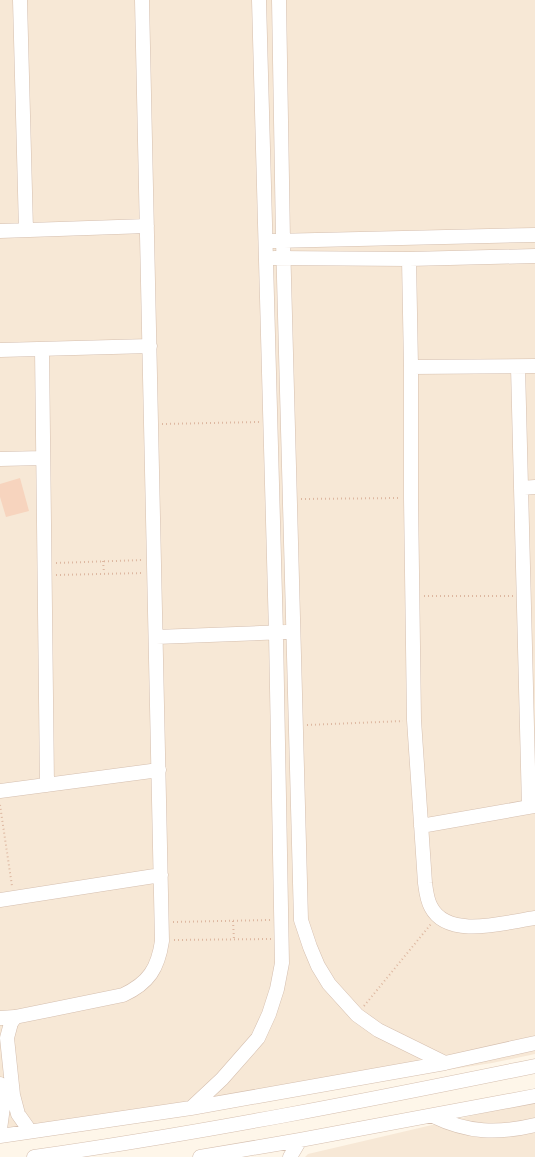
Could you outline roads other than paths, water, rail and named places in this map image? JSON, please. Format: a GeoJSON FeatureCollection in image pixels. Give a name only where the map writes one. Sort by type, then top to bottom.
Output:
{"type":"FeatureCollection","features":[{"type":"Feature","properties":{"kind":"street"},"geometry":{"type":"LineString","coordinates":[[20,0],[26,230]]}},
{"type":"Feature","properties":{"kind":"street"},"geometry":{"type":"LineString","coordinates":[[0,1018],[15,1017],[123,995],[133,990],[146,980],[156,967],[160,956],[162,922],[142,0]]}},
{"type":"Feature","properties":{"kind":"street"},"geometry":{"type":"LineString","coordinates":[[191,1108],[222,1079],[258,1038],[269,1014],[277,989],[282,963],[280,939],[276,633],[271,421],[259,0]]}},
{"type":"Feature","properties":{"kind":"street"},"geometry":{"type":"LineString","coordinates":[[279,0],[283,240],[301,920],[310,948],[318,966],[329,984],[357,1015],[378,1030],[446,1063]]}},
{"type":"Feature","properties":{"kind":"street"},"geometry":{"type":"LineString","coordinates":[[0,231],[147,226]]}},
{"type":"Feature","properties":{"kind":"street"},"geometry":{"type":"LineString","coordinates":[[266,241],[535,235]]}},
{"type":"Feature","properties":{"kind":"street"},"geometry":{"type":"LineString","coordinates":[[266,258],[408,260],[535,256]]}},
{"type":"Feature","properties":{"kind":"street"},"geometry":{"type":"LineString","coordinates":[[408,260],[412,367],[411,498],[414,720],[427,896],[431,908],[445,922],[468,927],[535,918]]}},
{"type":"Feature","properties":{"kind":"street"},"geometry":{"type":"LineString","coordinates":[[0,350],[150,346]]}},
{"type":"Feature","properties":{"kind":"street"},"geometry":{"type":"LineString","coordinates":[[42,349],[46,785]]}},
{"type":"Feature","properties":{"kind":"street"},"geometry":{"type":"LineString","coordinates":[[412,367],[535,366]]}},
{"type":"Feature","properties":{"kind":"street"},"geometry":{"type":"LineString","coordinates":[[421,826],[532,806],[530,696],[524,596],[528,488],[518,367]]}},
{"type":"Feature","properties":{"kind":"street"},"geometry":{"type":"LineString","coordinates":[[0,459],[43,458]]}},
{"type":"Feature","properties":{"kind":"street"},"geometry":{"type":"LineString","coordinates":[[156,637],[294,632]]}},
{"type":"Feature","properties":{"kind":"street"},"geometry":{"type":"LineString","coordinates":[[0,791],[159,770]]}},
{"type":"Feature","properties":{"kind":"street"},"geometry":{"type":"LineString","coordinates":[[7,899],[161,875]]}},
{"type":"Feature","properties":{"kind":"street"},"geometry":{"type":"LineString","coordinates":[[280,920],[291,924],[301,920]]}},
{"type":"Feature","properties":{"kind":"street"},"geometry":{"type":"LineString","coordinates":[[15,1017],[11,1023],[7,1038],[12,1095],[18,1114],[30,1131]]}},
{"type":"Feature","properties":{"kind":"street"},"geometry":{"type":"LineString","coordinates":[[0,1136],[191,1108],[446,1063],[535,1043]]}},
{"type":"Feature","properties":{"kind":"street"},"geometry":{"type":"LineString","coordinates":[[34,1157],[99,1148],[358,1102],[535,1066]]}},
{"type":"Feature","properties":{"kind":"street"},"geometry":{"type":"LineString","coordinates":[[0,1084],[3,1107],[0,1129]]}},
{"type":"Feature","properties":{"kind":"street"},"geometry":{"type":"LineString","coordinates":[[200,1157],[433,1116],[535,1096]]}},
{"type":"Feature","properties":{"kind":"street"},"geometry":{"type":"LineString","coordinates":[[433,1116],[454,1125],[478,1130],[501,1131],[535,1125]]}},
{"type":"Feature","properties":{"kind":"street"},"geometry":{"type":"LineString","coordinates":[[290,1157],[300,1140]]}}]}
